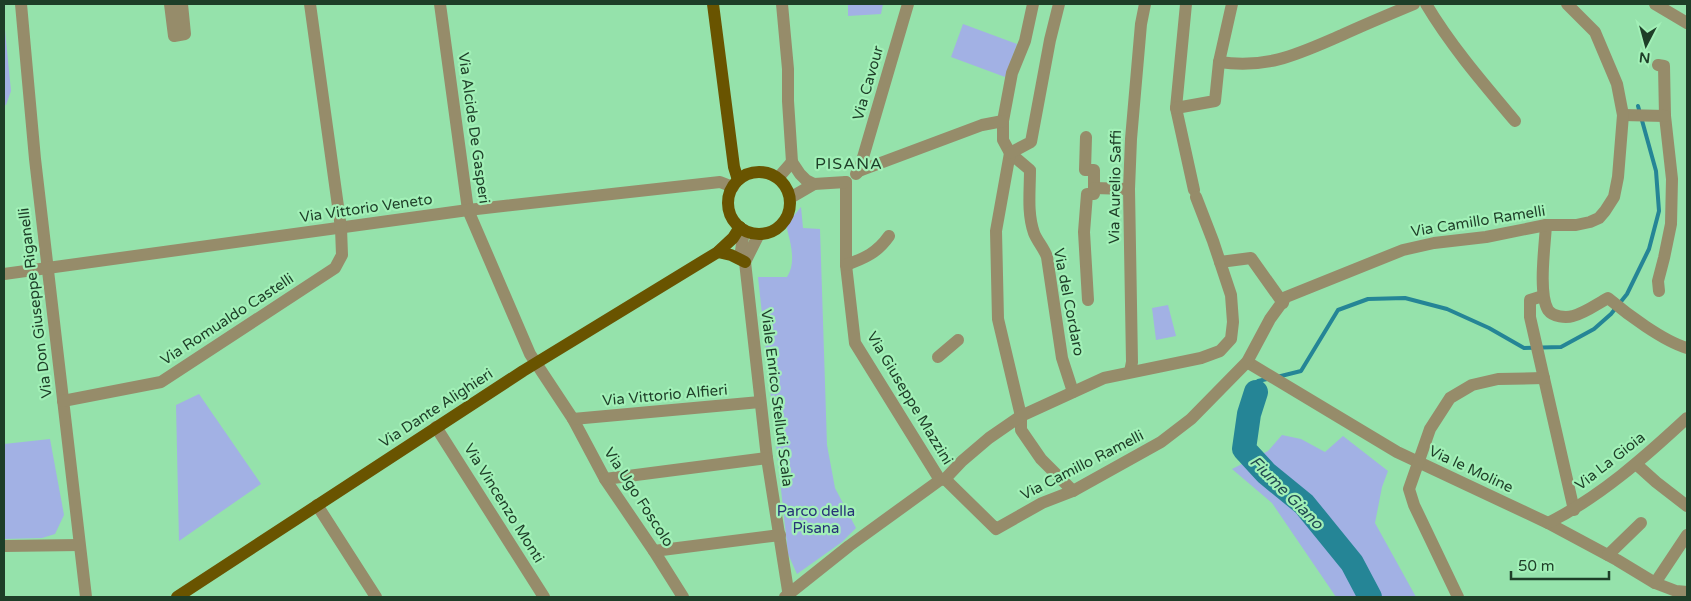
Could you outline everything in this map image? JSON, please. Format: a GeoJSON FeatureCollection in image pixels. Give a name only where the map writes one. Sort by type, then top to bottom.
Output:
{"type":"FeatureCollection","features":[{"type":"Feature","properties":{"kind":"main road"},"geometry":{"type":"LineString","coordinates":[[713,4],[732,149],[747,170],[740,180],[728,202],[730,213],[740,226],[759,234],[774,230],[785,220],[790,205],[787,189],[778,178],[762,172],[740,180]]}},
{"type":"Feature","properties":{"kind":"main road","name":"Via Dante Alighieri"},"geometry":{"type":"LineString","coordinates":[[176,597],[536,363],[718,252],[733,238],[740,226]]}},
{"type":"Feature","properties":{"kind":"main road"},"geometry":{"type":"LineString","coordinates":[[718,252],[731,255],[745,262]]}},
{"type":"Feature","properties":{"kind":"street","name":"Via Don Giuseppe Riganelli"},"geometry":{"type":"LineString","coordinates":[[21,4],[35,159],[86,597]]}},
{"type":"Feature","properties":{"kind":"street"},"geometry":{"type":"LineString","coordinates":[[170,4],[174,36],[185,34],[182,4]]}},
{"type":"Feature","properties":{"kind":"street","name":"Via Romualdo Castelli"},"geometry":{"type":"LineString","coordinates":[[63,401],[161,382],[335,268],[342,255],[341,228],[310,4]]}},
{"type":"Feature","properties":{"kind":"street","name":"Via Alcide De Gasperi"},"geometry":{"type":"LineString","coordinates":[[440,4],[468,210],[527,348],[536,363]]}},
{"type":"Feature","properties":{"kind":"street"},"geometry":{"type":"LineString","coordinates":[[782,4],[788,69],[792,162],[800,174],[814,184]]}},
{"type":"Feature","properties":{"kind":"street","name":"Via Cavour"},"geometry":{"type":"LineString","coordinates":[[859,171],[908,4]]}},
{"type":"Feature","properties":{"kind":"street"},"geometry":{"type":"LineString","coordinates":[[1034,4],[1025,41],[1012,73],[1003,121],[1003,140],[1010,153],[996,231],[998,319],[1021,416],[1021,430],[1041,459],[1074,491]]}},
{"type":"Feature","properties":{"kind":"street"},"geometry":{"type":"LineString","coordinates":[[1010,153],[1031,142],[1050,40],[1059,4]]}},
{"type":"Feature","properties":{"kind":"street","name":"Via Aurelio Saffi"},"geometry":{"type":"LineString","coordinates":[[1130,372],[1132,362],[1129,189],[1145,4]]}},
{"type":"Feature","properties":{"kind":"street"},"geometry":{"type":"LineString","coordinates":[[788,596],[849,546],[942,480],[989,438],[1021,416],[1104,378],[1201,358],[1220,351],[1231,339],[1233,322],[1231,295],[1195,193],[1176,108],[1186,4]]}},
{"type":"Feature","properties":{"kind":"street"},"geometry":{"type":"LineString","coordinates":[[1176,108],[1215,101],[1219,62],[1232,4]]}},
{"type":"Feature","properties":{"kind":"street"},"geometry":{"type":"LineString","coordinates":[[1219,62],[1237,65],[1257,64],[1291,57],[1414,4]]}},
{"type":"Feature","properties":{"kind":"street"},"geometry":{"type":"LineString","coordinates":[[1426,4],[1460,55],[1515,121]]}},
{"type":"Feature","properties":{"kind":"street","name":"Via Camillo Ramelli"},"geometry":{"type":"LineString","coordinates":[[942,480],[996,529],[1042,503],[1074,491],[1161,442],[1190,419],[1247,362],[1270,319],[1286,297],[1403,250],[1434,242],[1486,237],[1546,224],[1576,225],[1599,218],[1606,211],[1614,197],[1618,177],[1623,115],[1617,84],[1595,32],[1567,4]]}},
{"type":"Feature","properties":{"kind":"street"},"geometry":{"type":"LineString","coordinates":[[1660,7],[1687,23]]}},
{"type":"Feature","properties":{"kind":"street"},"geometry":{"type":"LineString","coordinates":[[1658,65],[1664,66],[1659,116],[1672,179],[1670,224],[1658,281],[1659,291]]}},
{"type":"Feature","properties":{"kind":"street"},"geometry":{"type":"LineString","coordinates":[[1623,115],[1659,116]]}},
{"type":"Feature","properties":{"kind":"street"},"geometry":{"type":"LineString","coordinates":[[790,198],[814,184],[846,182],[859,171],[982,125],[1003,121]]}},
{"type":"Feature","properties":{"kind":"street"},"geometry":{"type":"LineString","coordinates":[[1086,137],[1085,170],[1094,170],[1094,194],[1087,194],[1084,232],[1088,300]]}},
{"type":"Feature","properties":{"kind":"street","name":"Via del Cordaro"},"geometry":{"type":"LineString","coordinates":[[1010,153],[1030,170],[1030,212],[1034,234],[1047,257],[1062,358],[1073,392]]}},
{"type":"Feature","properties":{"kind":"street"},"geometry":{"type":"LineString","coordinates":[[778,178],[792,162]]}},
{"type":"Feature","properties":{"kind":"street","name":"Via Vittorio Veneto"},"geometry":{"type":"LineString","coordinates":[[4,274],[468,210],[740,180]]}},
{"type":"Feature","properties":{"kind":"street","name":"Via Giuseppe Mazzini"},"geometry":{"type":"LineString","coordinates":[[846,182],[846,264],[855,343],[942,480]]}},
{"type":"Feature","properties":{"kind":"street"},"geometry":{"type":"LineString","coordinates":[[1094,188],[1129,189]]}},
{"type":"Feature","properties":{"kind":"street"},"geometry":{"type":"LineString","coordinates":[[1546,224],[1543,296],[1549,311],[1555,315],[1568,317],[1584,312],[1608,298],[1624,311],[1679,346],[1687,348]]}},
{"type":"Feature","properties":{"kind":"street","name":"Viale Enrico Stelluti Scala"},"geometry":{"type":"LineString","coordinates":[[740,226],[741,251],[745,262],[767,458],[788,596]]}},
{"type":"Feature","properties":{"kind":"street"},"geometry":{"type":"LineString","coordinates":[[745,262],[759,234]]}},
{"type":"Feature","properties":{"kind":"street"},"geometry":{"type":"LineString","coordinates":[[846,264],[867,258],[889,236]]}},
{"type":"Feature","properties":{"kind":"street"},"geometry":{"type":"LineString","coordinates":[[1220,262],[1250,258],[1283,303]]}},
{"type":"Feature","properties":{"kind":"street"},"geometry":{"type":"LineString","coordinates":[[1543,296],[1530,300],[1530,317],[1574,510]]}},
{"type":"Feature","properties":{"kind":"street"},"geometry":{"type":"LineString","coordinates":[[938,357],[958,340]]}},
{"type":"Feature","properties":{"kind":"street","name":"Via le Moline"},"geometry":{"type":"LineString","coordinates":[[1247,362],[1397,452],[1548,523],[1655,583],[1676,591],[1687,592]]}},
{"type":"Feature","properties":{"kind":"street","name":"Via Ugo Foscolo"},"geometry":{"type":"LineString","coordinates":[[536,363],[573,419],[605,479],[683,597]]}},
{"type":"Feature","properties":{"kind":"street"},"geometry":{"type":"LineString","coordinates":[[1458,597],[1408,489],[1418,461],[1430,429],[1450,398],[1472,385],[1542,371]]}},
{"type":"Feature","properties":{"kind":"street","name":"Via Vittorio Alfieri"},"geometry":{"type":"LineString","coordinates":[[573,419],[760,402]]}},
{"type":"Feature","properties":{"kind":"street","name":"Via La Gioia"},"geometry":{"type":"LineString","coordinates":[[1548,523],[1574,510],[1636,464],[1687,418]]}},
{"type":"Feature","properties":{"kind":"street","name":"Via Vincenzo Monti"},"geometry":{"type":"LineString","coordinates":[[436,427],[544,597]]}},
{"type":"Feature","properties":{"kind":"street"},"geometry":{"type":"LineString","coordinates":[[605,479],[767,458]]}},
{"type":"Feature","properties":{"kind":"street"},"geometry":{"type":"LineString","coordinates":[[1636,464],[1687,506]]}},
{"type":"Feature","properties":{"kind":"street"},"geometry":{"type":"LineString","coordinates":[[317,505],[376,597]]}},
{"type":"Feature","properties":{"kind":"street"},"geometry":{"type":"LineString","coordinates":[[1608,555],[1641,523]]}},
{"type":"Feature","properties":{"kind":"street"},"geometry":{"type":"LineString","coordinates":[[654,551],[780,535]]}},
{"type":"Feature","properties":{"kind":"street"},"geometry":{"type":"LineString","coordinates":[[1655,583],[1684,549],[1687,535]]}},
{"type":"Feature","properties":{"kind":"street"},"geometry":{"type":"LineString","coordinates":[[4,546],[80,545]]}},
{"type":"Feature","properties":{"kind":"green space"},"geometry":{"type":"Polygon","coordinates":[[[848,4],[883,4],[881,14],[848,16],[848,4]]]}},
{"type":"Feature","properties":{"kind":"green space"},"geometry":{"type":"Polygon","coordinates":[[[4,20],[11,91],[6,105],[4,105],[4,20]]]}},
{"type":"Feature","properties":{"kind":"green space"},"geometry":{"type":"Polygon","coordinates":[[[963,24],[1017,44],[1005,77],[951,57],[963,24]]]}},
{"type":"Feature","properties":{"kind":"green space","name":"Parco della Pisana"},"geometry":{"type":"Polygon","coordinates":[[[801,207],[803,228],[820,229],[827,445],[835,488],[856,528],[842,542],[797,574],[788,554],[758,277],[787,277],[792,265],[792,258],[786,225],[801,207]]]}},
{"type":"Feature","properties":{"kind":"green space"},"geometry":{"type":"Polygon","coordinates":[[[1168,305],[1176,336],[1156,340],[1152,308],[1168,305]]]}},
{"type":"Feature","properties":{"kind":"green space"},"geometry":{"type":"Polygon","coordinates":[[[199,394],[261,484],[179,541],[176,405],[199,394]]]}},
{"type":"Feature","properties":{"kind":"green space"},"geometry":{"type":"Polygon","coordinates":[[[1282,435],[1301,439],[1325,452],[1343,436],[1388,471],[1382,487],[1375,523],[1416,597],[1336,597],[1272,503],[1232,469],[1268,451],[1282,435]]]}},
{"type":"Feature","properties":{"kind":"green space"},"geometry":{"type":"Polygon","coordinates":[[[50,439],[64,515],[55,534],[42,538],[4,539],[4,444],[50,439]]]}},
{"type":"Feature","properties":{"kind":"waterway","name":"Fiume Giano"},"geometry":{"type":"LineString","coordinates":[[1277,377],[1301,371],[1338,310],[1368,299],[1405,298],[1447,309],[1489,328],[1524,348],[1561,347],[1594,329],[1611,314],[1627,294],[1649,249],[1659,211],[1656,171],[1638,106]]}},
{"type":"Feature","properties":{"kind":"waterway","name":"Fiume Giano"},"geometry":{"type":"LineString","coordinates":[[1256,392],[1258,381],[1267,379]]}},
{"type":"Feature","properties":{"kind":"waterway","name":"Fiume Giano"},"geometry":{"type":"LineString","coordinates":[[1256,392],[1249,414],[1244,449],[1266,473],[1304,504],[1352,563],[1370,597]]}},
{"type":"Feature","properties":{"kind":"district","name":"PISANA"},"geometry":{"type":"Point","coordinates":[849,163]}}]}
